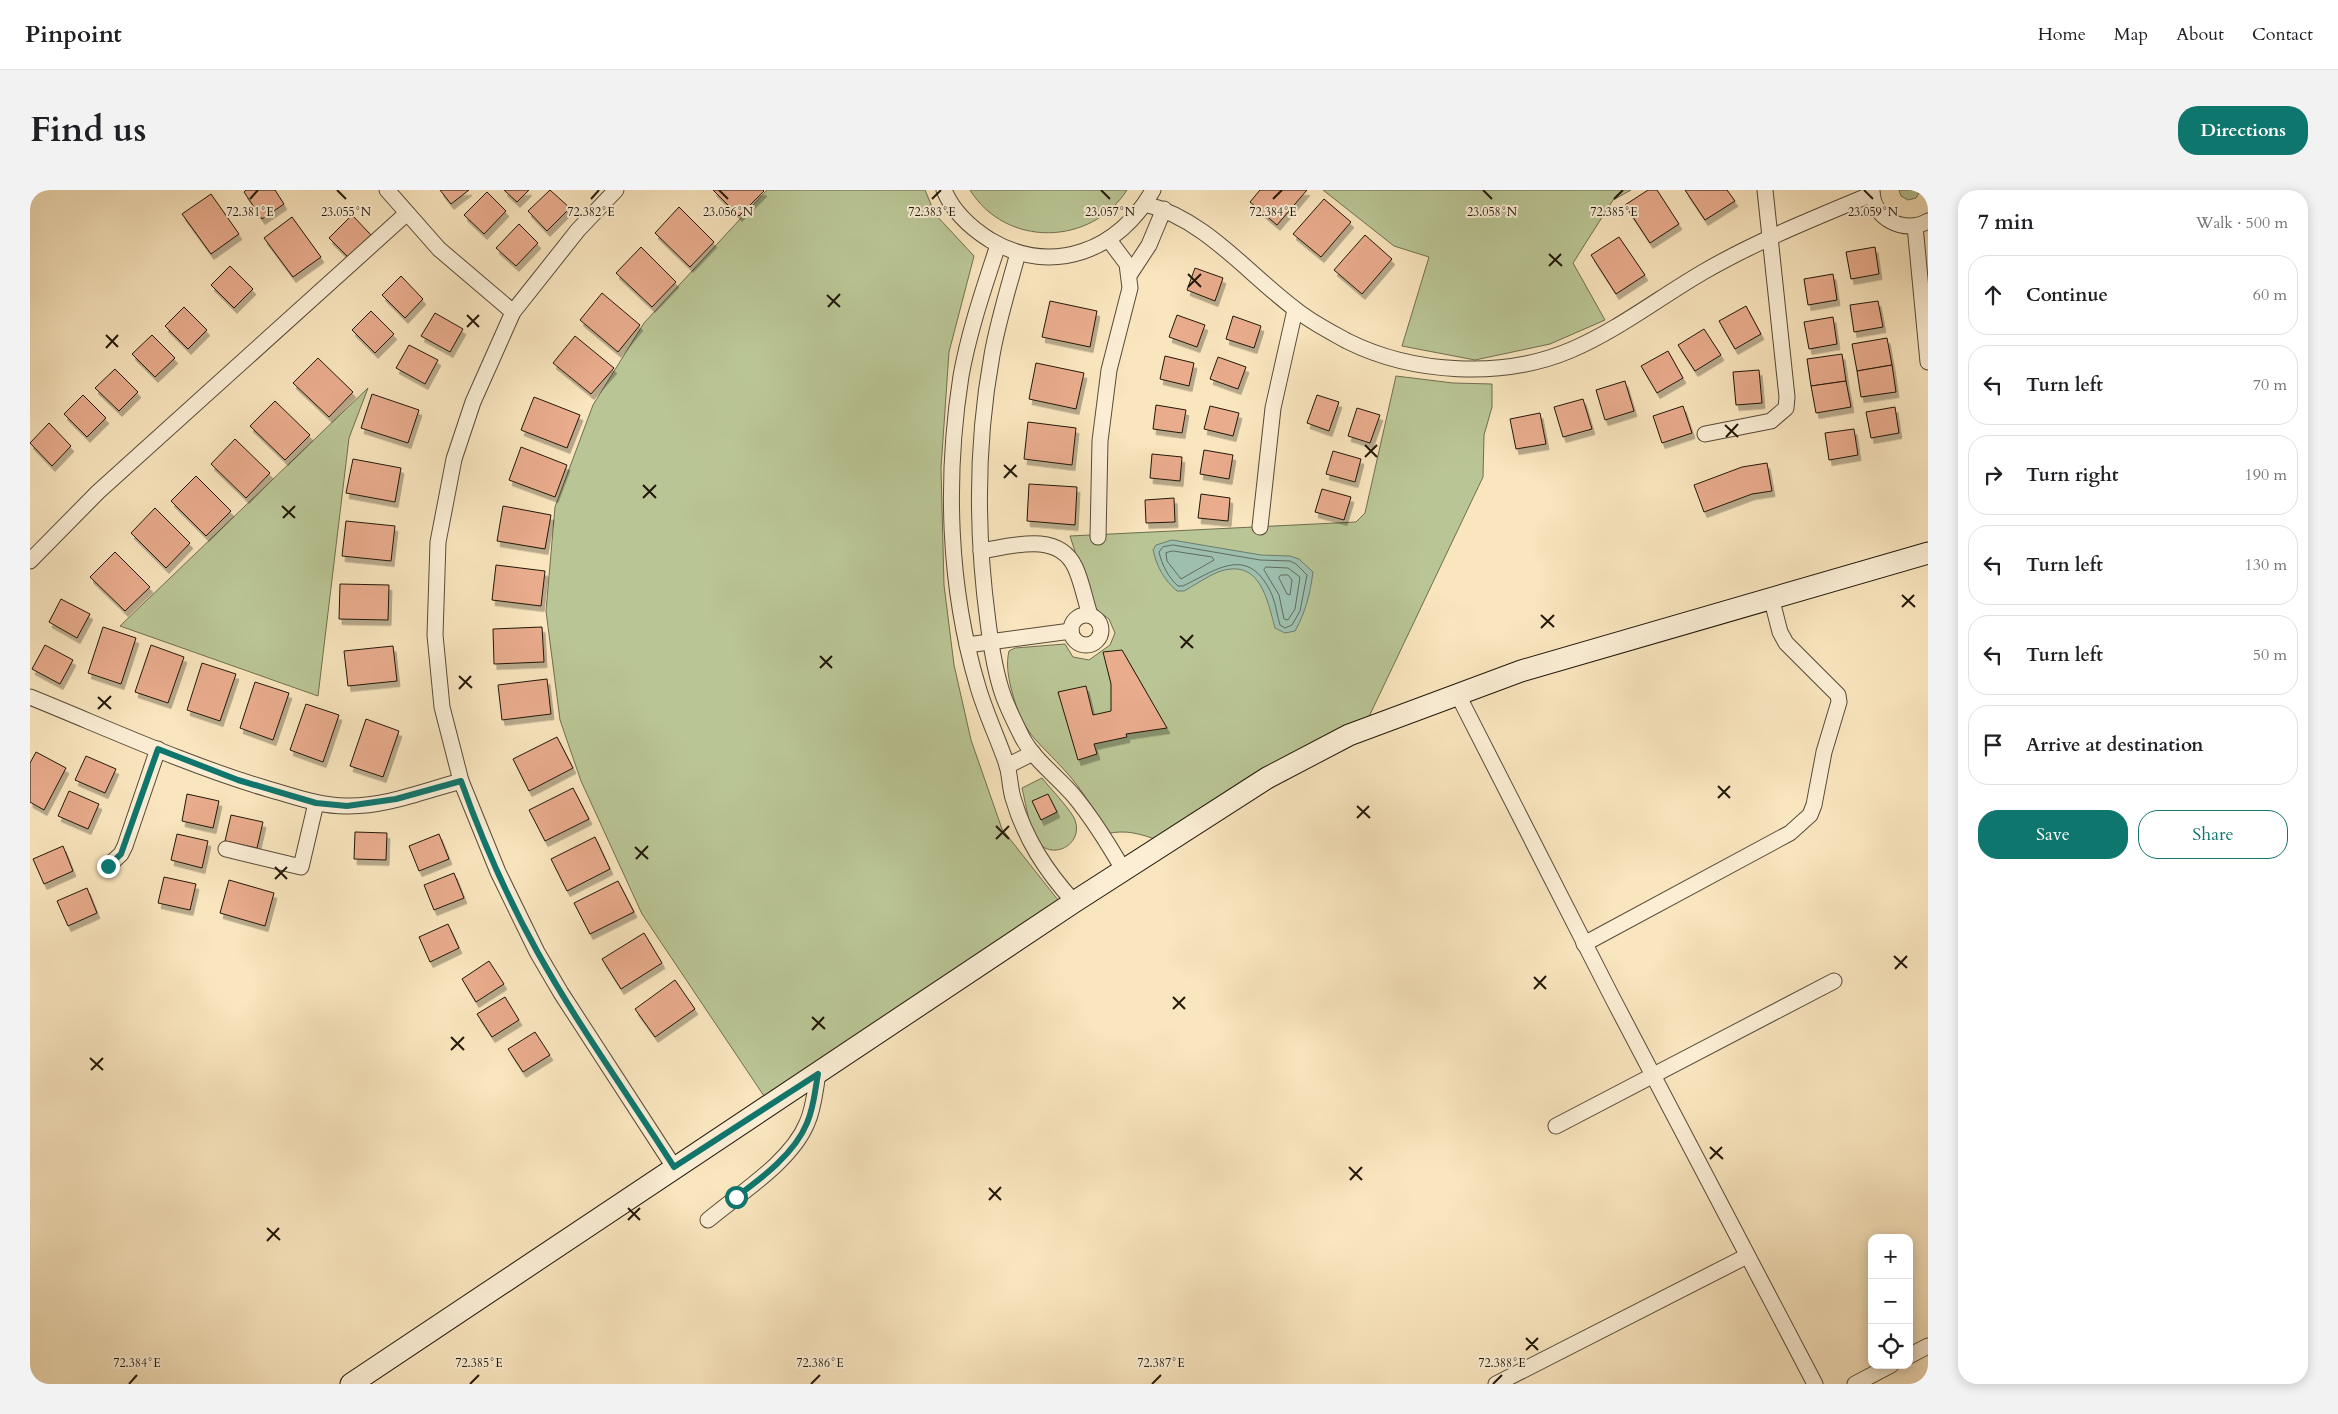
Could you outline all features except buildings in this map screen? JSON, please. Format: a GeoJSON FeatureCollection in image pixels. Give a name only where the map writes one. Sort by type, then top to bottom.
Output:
{"type":"FeatureCollection","features":[{"type":"Feature","properties":{"kind":"street"},"geometry":{"type":"LineString","coordinates":[[387,190],[406,214],[439,249],[513,312]]}},
{"type":"Feature","properties":{"kind":"street"},"geometry":{"type":"LineString","coordinates":[[944,190],[966,222],[998,245],[1018,253],[1049,257],[1065,256],[1088,250],[1109,240],[1135,218],[1153,190]]}},
{"type":"Feature","properties":{"kind":"street"},"geometry":{"type":"LineString","coordinates":[[1705,434],[1771,421],[1786,408],[1787,397],[1765,190]]}},
{"type":"Feature","properties":{"kind":"street"},"geometry":{"type":"LineString","coordinates":[[611,192],[578,230],[513,312],[473,402],[456,452],[438,542],[435,635],[442,706],[461,781],[498,872],[537,952],[561,993],[674,1167]]}},
{"type":"Feature","properties":{"kind":"street"},"geometry":{"type":"LineString","coordinates":[[1145,204],[1164,209],[1203,233],[1295,310],[1324,328],[1365,349],[1424,364],[1464,369],[1538,361],[1571,350],[1704,271],[1770,236],[1872,192],[1880,213],[1887,220],[1906,227],[1922,224],[1928,362]]}},
{"type":"Feature","properties":{"kind":"street"},"geometry":{"type":"LineString","coordinates":[[1130,274],[1148,245],[1164,209]]}},
{"type":"Feature","properties":{"kind":"street"},"geometry":{"type":"LineString","coordinates":[[30,561],[98,492],[406,214]]}},
{"type":"Feature","properties":{"kind":"street"},"geometry":{"type":"LineString","coordinates":[[1098,537],[1100,440],[1110,370],[1130,288],[1130,274],[1123,257],[1109,240]]}},
{"type":"Feature","properties":{"kind":"street"},"geometry":{"type":"LineString","coordinates":[[998,245],[977,309],[966,356],[953,442],[951,510],[955,568],[967,645],[991,727],[1007,766],[1013,797],[1036,854],[1074,902]]}},
{"type":"Feature","properties":{"kind":"street"},"geometry":{"type":"LineString","coordinates":[[1018,253],[992,354],[983,421],[979,483],[981,551],[991,642],[1003,695],[1023,738],[1032,753],[1074,796],[1109,845],[1124,872]]}},
{"type":"Feature","properties":{"kind":"street"},"geometry":{"type":"LineString","coordinates":[[1260,527],[1273,408],[1295,310]]}},
{"type":"Feature","properties":{"kind":"street"},"geometry":{"type":"LineString","coordinates":[[981,551],[1030,544],[1057,547],[1066,554],[1075,567],[1090,615],[1101,626],[1098,638],[1093,643],[1087,645],[1076,642],[1071,631],[1074,620],[1078,617],[1090,615]]}},
{"type":"Feature","properties":{"kind":"street"},"geometry":{"type":"LineString","coordinates":[[351,1384],[541,1260],[674,1167],[818,1074],[1074,902],[1124,872],[1267,778],[1350,735],[1457,693],[1521,671],[1928,553]]}},
{"type":"Feature","properties":{"kind":"street"},"geometry":{"type":"LineString","coordinates":[[1584,944],[1790,833],[1810,815],[1814,805],[1824,752],[1839,702],[1838,695],[1786,643],[1780,632],[1771,597]]}},
{"type":"Feature","properties":{"kind":"street"},"geometry":{"type":"LineString","coordinates":[[967,645],[1071,631]]}},
{"type":"Feature","properties":{"kind":"street"},"geometry":{"type":"LineString","coordinates":[[1457,693],[1584,944],[1815,1384]]}},
{"type":"Feature","properties":{"kind":"street"},"geometry":{"type":"LineString","coordinates":[[30,697],[238,780],[316,803],[347,806],[372,804],[461,781]]}},
{"type":"Feature","properties":{"kind":"street"},"geometry":{"type":"LineString","coordinates":[[108,866],[121,854],[158,749]]}},
{"type":"Feature","properties":{"kind":"street"},"geometry":{"type":"LineString","coordinates":[[1007,766],[1032,753]]}},
{"type":"Feature","properties":{"kind":"street"},"geometry":{"type":"LineString","coordinates":[[226,849],[301,866],[316,803]]}},
{"type":"Feature","properties":{"kind":"street"},"geometry":{"type":"LineString","coordinates":[[1556,1126],[1834,982]]}},
{"type":"Feature","properties":{"kind":"street"},"geometry":{"type":"LineString","coordinates":[[708,1220],[754,1183],[794,1145],[807,1124],[818,1074]]}},
{"type":"Feature","properties":{"kind":"street"},"geometry":{"type":"LineString","coordinates":[[1496,1384],[1747,1256]]}},
{"type":"Feature","properties":{"kind":"street"},"geometry":{"type":"LineString","coordinates":[[1913,1354],[1928,1346]]}},
{"type":"Feature","properties":{"kind":"street"},"geometry":{"type":"LineString","coordinates":[[1855,1384],[1883,1369]]}},
{"type":"Feature","properties":{"kind":"green space"},"geometry":{"type":"Polygon","coordinates":[[[767,190],[925,190],[935,214],[974,256],[949,352],[941,468],[944,585],[954,665],[971,740],[1002,829],[1058,900],[764,1096],[642,914],[581,781],[560,720],[546,611],[555,507],[593,405],[644,323],[767,190]]]}},
{"type":"Feature","properties":{"kind":"green space"},"geometry":{"type":"Polygon","coordinates":[[[970,190],[1127,190],[1111,208],[1092,222],[1071,230],[1048,233],[1026,230],[1005,222],[986,209],[970,190]]]}},
{"type":"Feature","properties":{"kind":"green space"},"geometry":{"type":"Polygon","coordinates":[[[1323,190],[1631,190],[1613,200],[1573,263],[1605,320],[1550,344],[1475,360],[1402,346],[1429,257],[1394,246],[1323,190]]]}},
{"type":"Feature","properties":{"kind":"green space"},"geometry":{"type":"Polygon","coordinates":[[[1899,190],[1920,191],[1916,198],[1908,200],[1901,196],[1899,190]]]}},
{"type":"Feature","properties":{"kind":"green space"},"geometry":{"type":"Polygon","coordinates":[[[1396,376],[1453,383],[1492,384],[1492,407],[1484,435],[1483,477],[1365,725],[1158,840],[1126,832],[1106,834],[1078,787],[1026,727],[1016,704],[1008,674],[1009,651],[1015,648],[1065,644],[1073,657],[1089,660],[1110,645],[1115,633],[1109,619],[1093,607],[1070,536],[1356,522],[1365,513],[1396,376]]]}},
{"type":"Feature","properties":{"kind":"green space"},"geometry":{"type":"Polygon","coordinates":[[[368,388],[349,438],[318,696],[120,626],[368,388]]]}},
{"type":"Feature","properties":{"kind":"green space"},"geometry":{"type":"Polygon","coordinates":[[[1042,778],[1073,816],[1077,829],[1071,843],[1057,850],[1050,850],[1036,840],[1022,788],[1042,778]]]}},
{"type":"Feature","properties":{"kind":"water"},"geometry":{"type":"Polygon","coordinates":[[[1172,540],[1261,555],[1290,556],[1299,559],[1313,572],[1307,602],[1295,631],[1285,633],[1275,628],[1265,594],[1252,575],[1244,570],[1232,569],[1218,572],[1184,591],[1177,591],[1162,573],[1153,550],[1156,545],[1172,540]]]}},
{"type":"Feature","properties":{"kind":"route"},"geometry":{"type":"LineString","coordinates":[[108,866],[115,862],[125,846],[158,749],[238,780],[316,803],[347,806],[372,804],[461,781],[498,872],[537,952],[561,993],[674,1167],[818,1074],[807,1124],[794,1145],[774,1166],[736,1197]]}}]}
